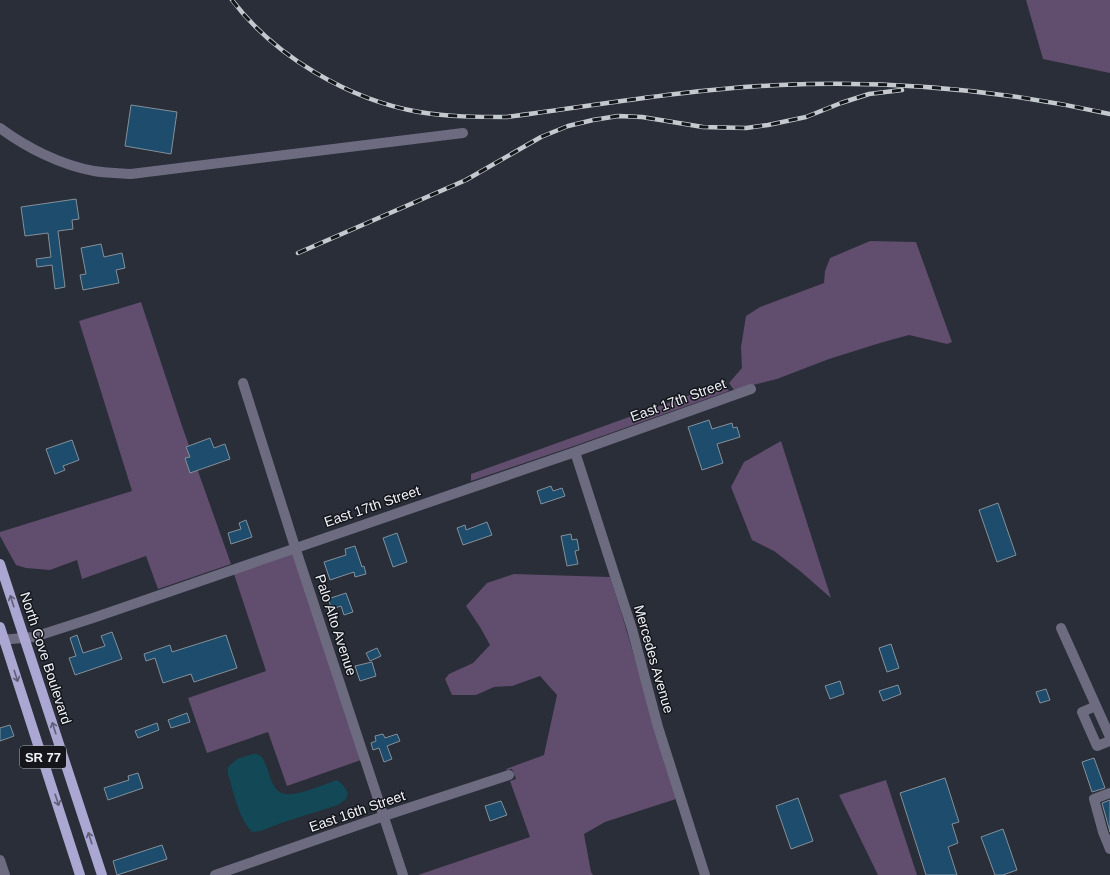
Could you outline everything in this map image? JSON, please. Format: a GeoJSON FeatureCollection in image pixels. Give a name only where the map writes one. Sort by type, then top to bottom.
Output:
{"type":"FeatureCollection","features":[{"type":"Feature","properties":{"kind":"main road","name":"North Cove Boulevard"},"geometry":{"type":"LineString","coordinates":[[0,564],[102,875]]}},
{"type":"Feature","properties":{"kind":"main road","name":"SR 77"},"geometry":{"type":"LineString","coordinates":[[0,627],[2,640],[80,875]]}},
{"type":"Feature","properties":{"kind":"street"},"geometry":{"type":"LineString","coordinates":[[0,128],[17,141],[59,161],[94,171],[131,174],[463,133]]}},
{"type":"Feature","properties":{"kind":"street","name":"Palo Alto Avenue"},"geometry":{"type":"LineString","coordinates":[[243,383],[295,547],[403,875]]}},
{"type":"Feature","properties":{"kind":"street","name":"East 17th Street"},"geometry":{"type":"LineString","coordinates":[[2,640],[34,637],[93,618],[295,547],[575,452],[751,389]]}},
{"type":"Feature","properties":{"kind":"street","name":"Mercedes Avenue"},"geometry":{"type":"LineString","coordinates":[[575,452],[632,629],[658,727],[705,875]]}},
{"type":"Feature","properties":{"kind":"street"},"geometry":{"type":"LineString","coordinates":[[1062,628],[1110,737]]}},
{"type":"Feature","properties":{"kind":"street"},"geometry":{"type":"LineString","coordinates":[[1096,706],[1082,712],[1096,746],[1110,740]]}},
{"type":"Feature","properties":{"kind":"street","name":"East 16th Street"},"geometry":{"type":"LineString","coordinates":[[215,875],[384,816],[509,775]]}},
{"type":"Feature","properties":{"kind":"street"},"geometry":{"type":"LineString","coordinates":[[1110,793],[1094,799],[1103,832],[1110,849]]}},
{"type":"Feature","properties":{"kind":"street"},"geometry":{"type":"LineString","coordinates":[[0,860],[5,875]]}},
{"type":"Feature","properties":{"kind":"shaded area"},"geometry":{"type":"Polygon","coordinates":[[[1026,0],[1110,0],[1110,73],[1043,59],[1026,0]]]}},
{"type":"Feature","properties":{"kind":"shaded area"},"geometry":{"type":"Polygon","coordinates":[[[870,241],[916,242],[952,342],[947,344],[909,335],[829,359],[777,379],[734,390],[729,383],[742,368],[741,347],[746,316],[760,307],[824,283],[825,271],[830,258],[870,241]]]}},
{"type":"Feature","properties":{"kind":"shaded area"},"geometry":{"type":"Polygon","coordinates":[[[141,302],[182,426],[231,564],[158,589],[146,556],[82,579],[77,560],[50,570],[26,568],[16,565],[0,536],[0,532],[132,491],[79,321],[141,302]]]}},
{"type":"Feature","properties":{"kind":"shaded area"},"geometry":{"type":"Polygon","coordinates":[[[726,382],[726,386],[729,391],[471,481],[471,474],[726,382]]]}},
{"type":"Feature","properties":{"kind":"shaded area"},"geometry":{"type":"Polygon","coordinates":[[[781,441],[831,598],[774,551],[752,540],[731,487],[744,462],[781,441]]]}},
{"type":"Feature","properties":{"kind":"shaded area"},"geometry":{"type":"Polygon","coordinates":[[[293,554],[361,760],[287,786],[268,732],[207,753],[188,698],[266,671],[234,574],[293,554]]]}},
{"type":"Feature","properties":{"kind":"shaded area"},"geometry":{"type":"Polygon","coordinates":[[[514,574],[610,577],[676,799],[605,822],[584,834],[591,872],[593,875],[418,875],[530,837],[510,781],[516,779],[512,769],[506,769],[544,755],[557,695],[540,676],[512,686],[494,687],[476,695],[452,695],[445,679],[449,674],[473,663],[490,645],[466,606],[487,583],[514,574]]]}},
{"type":"Feature","properties":{"kind":"shaded area"},"geometry":{"type":"Polygon","coordinates":[[[886,780],[917,875],[878,875],[839,795],[886,780]]]}},
{"type":"Feature","properties":{"kind":"water"},"geometry":{"type":"Polygon","coordinates":[[[253,754],[259,755],[263,759],[272,783],[280,792],[286,794],[297,793],[337,780],[343,785],[348,793],[346,799],[338,805],[261,831],[252,832],[243,819],[237,804],[228,774],[228,767],[237,759],[253,754]]]}},
{"type":"Feature","properties":{"kind":"building"},"geometry":{"type":"Polygon","coordinates":[[[131,105],[177,112],[171,154],[125,146],[131,105]]]}},
{"type":"Feature","properties":{"kind":"building"},"geometry":{"type":"Polygon","coordinates":[[[76,199],[79,219],[72,220],[73,229],[58,231],[65,287],[55,289],[52,265],[37,267],[36,259],[51,257],[48,233],[25,236],[21,207],[76,199]]]}},
{"type":"Feature","properties":{"kind":"building"},"geometry":{"type":"Polygon","coordinates":[[[101,244],[104,257],[122,253],[125,268],[116,270],[119,283],[83,290],[80,275],[86,274],[81,248],[101,244]]]}},
{"type":"Feature","properties":{"kind":"building"},"geometry":{"type":"Polygon","coordinates":[[[709,420],[712,429],[732,423],[733,428],[737,427],[740,437],[717,444],[723,463],[702,470],[688,427],[709,420]]]}},
{"type":"Feature","properties":{"kind":"building"},"geometry":{"type":"Polygon","coordinates":[[[210,438],[214,448],[225,444],[230,459],[190,473],[185,458],[190,457],[186,447],[210,438]]]}},
{"type":"Feature","properties":{"kind":"building"},"geometry":{"type":"Polygon","coordinates":[[[72,440],[79,460],[63,466],[65,470],[55,474],[46,449],[72,440]]]}},
{"type":"Feature","properties":{"kind":"building"},"geometry":{"type":"Polygon","coordinates":[[[551,486],[553,491],[562,488],[565,496],[541,504],[537,491],[551,486]]]}},
{"type":"Feature","properties":{"kind":"building"},"geometry":{"type":"Polygon","coordinates":[[[998,503],[1016,555],[997,562],[979,510],[998,503]]]}},
{"type":"Feature","properties":{"kind":"building"},"geometry":{"type":"Polygon","coordinates":[[[246,520],[252,537],[231,544],[228,533],[241,529],[239,523],[246,520]]]}},
{"type":"Feature","properties":{"kind":"building"},"geometry":{"type":"Polygon","coordinates":[[[487,522],[492,535],[463,545],[457,528],[465,525],[466,530],[487,522]]]}},
{"type":"Feature","properties":{"kind":"building"},"geometry":{"type":"Polygon","coordinates":[[[397,533],[407,562],[393,567],[383,538],[397,533]]]}},
{"type":"Feature","properties":{"kind":"building"},"geometry":{"type":"Polygon","coordinates":[[[571,534],[572,540],[577,539],[579,550],[575,551],[578,564],[567,566],[561,536],[571,534]]]}},
{"type":"Feature","properties":{"kind":"building"},"geometry":{"type":"Polygon","coordinates":[[[355,546],[366,574],[355,577],[354,572],[330,580],[324,562],[346,555],[345,549],[355,546]]]}},
{"type":"Feature","properties":{"kind":"building"},"geometry":{"type":"Polygon","coordinates":[[[346,593],[353,612],[344,615],[341,606],[332,609],[328,599],[346,593]]]}},
{"type":"Feature","properties":{"kind":"building"},"geometry":{"type":"Polygon","coordinates":[[[112,632],[122,659],[75,675],[69,658],[76,656],[70,638],[77,635],[83,653],[105,646],[101,636],[112,632]]]}},
{"type":"Feature","properties":{"kind":"building"},"geometry":{"type":"Polygon","coordinates":[[[226,635],[237,668],[194,682],[191,674],[163,683],[155,658],[146,661],[144,654],[170,645],[172,652],[226,635]]]}},
{"type":"Feature","properties":{"kind":"building"},"geometry":{"type":"Polygon","coordinates":[[[891,644],[899,668],[887,672],[879,648],[891,644]]]}},
{"type":"Feature","properties":{"kind":"building"},"geometry":{"type":"Polygon","coordinates":[[[377,648],[381,656],[370,661],[366,653],[377,648]]]}},
{"type":"Feature","properties":{"kind":"building"},"geometry":{"type":"Polygon","coordinates":[[[372,662],[376,676],[360,681],[355,666],[372,662]]]}},
{"type":"Feature","properties":{"kind":"building"},"geometry":{"type":"Polygon","coordinates":[[[840,681],[844,694],[830,699],[825,686],[840,681]]]}},
{"type":"Feature","properties":{"kind":"building"},"geometry":{"type":"Polygon","coordinates":[[[898,685],[901,694],[883,701],[879,691],[898,685]]]}},
{"type":"Feature","properties":{"kind":"building"},"geometry":{"type":"Polygon","coordinates":[[[1046,689],[1050,700],[1040,703],[1036,692],[1046,689]]]}},
{"type":"Feature","properties":{"kind":"building"},"geometry":{"type":"Polygon","coordinates":[[[187,713],[190,722],[171,728],[168,720],[187,713]]]}},
{"type":"Feature","properties":{"kind":"building"},"geometry":{"type":"Polygon","coordinates":[[[157,723],[159,730],[138,738],[135,731],[157,723]]]}},
{"type":"Feature","properties":{"kind":"building"},"geometry":{"type":"Polygon","coordinates":[[[10,725],[14,736],[0,741],[0,728],[10,725]]]}},
{"type":"Feature","properties":{"kind":"building"},"geometry":{"type":"Polygon","coordinates":[[[383,734],[385,738],[397,734],[400,741],[387,746],[392,759],[384,762],[379,748],[373,750],[371,743],[376,741],[375,736],[383,734]]]}},
{"type":"Feature","properties":{"kind":"building"},"geometry":{"type":"Polygon","coordinates":[[[1094,758],[1105,788],[1092,792],[1082,762],[1094,758]]]}},
{"type":"Feature","properties":{"kind":"building"},"geometry":{"type":"Polygon","coordinates":[[[138,773],[143,788],[108,800],[104,788],[129,780],[128,776],[138,773]]]}},
{"type":"Feature","properties":{"kind":"building"},"geometry":{"type":"Polygon","coordinates":[[[945,778],[959,822],[952,824],[958,843],[948,847],[957,875],[926,875],[900,793],[945,778]]]}},
{"type":"Feature","properties":{"kind":"building"},"geometry":{"type":"Polygon","coordinates":[[[798,798],[813,841],[791,849],[776,806],[798,798]]]}},
{"type":"Feature","properties":{"kind":"building"},"geometry":{"type":"Polygon","coordinates":[[[1110,800],[1110,832],[1102,803],[1110,800]]]}},
{"type":"Feature","properties":{"kind":"building"},"geometry":{"type":"Polygon","coordinates":[[[501,801],[507,815],[490,821],[485,806],[501,801]]]}},
{"type":"Feature","properties":{"kind":"building"},"geometry":{"type":"Polygon","coordinates":[[[1003,829],[1017,870],[1003,875],[995,875],[981,837],[1003,829]]]}},
{"type":"Feature","properties":{"kind":"building"},"geometry":{"type":"Polygon","coordinates":[[[162,845],[167,859],[117,875],[113,861],[162,845]]]}},
{"type":"Feature","properties":{"kind":"railway"},"geometry":{"type":"LineString","coordinates":[[232,0],[250,21],[270,40],[316,73],[367,97],[393,106],[430,114],[507,117],[712,90],[780,85],[821,84],[904,86],[987,93],[1110,114]]}},
{"type":"Feature","properties":{"kind":"railway"},"geometry":{"type":"LineString","coordinates":[[298,253],[466,180],[541,137],[568,126],[618,116],[642,117],[703,127],[746,128],[806,117],[869,94],[902,90]]}}]}
